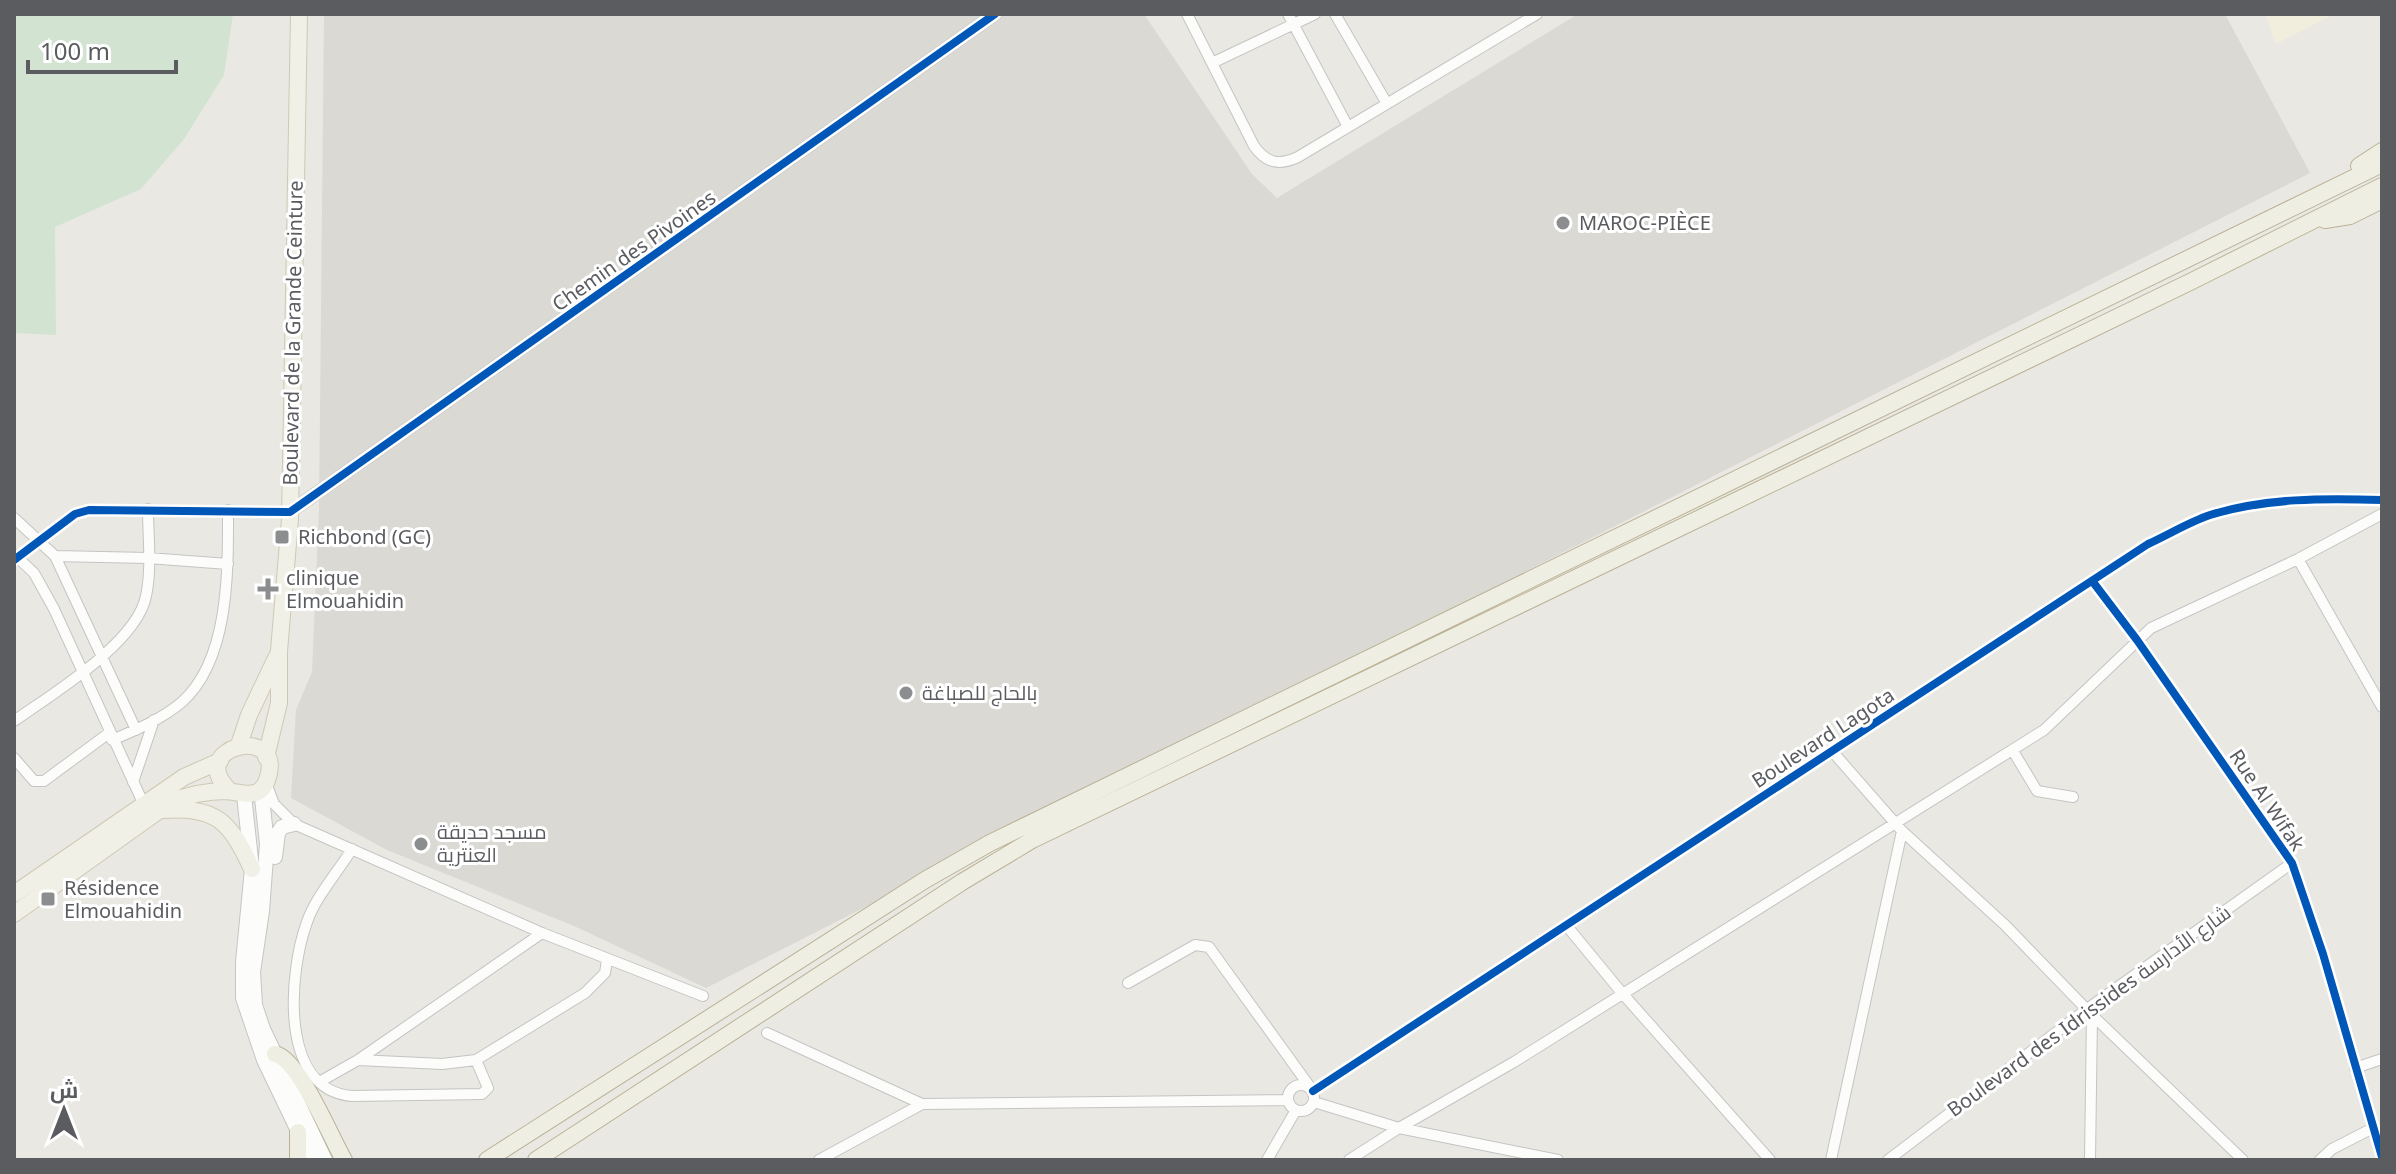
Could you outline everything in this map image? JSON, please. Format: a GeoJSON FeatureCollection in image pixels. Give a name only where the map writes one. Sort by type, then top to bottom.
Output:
{"type":"FeatureCollection","features":[{"type":"Feature","properties":{"kind":"highway"},"geometry":{"type":"LineString","coordinates":[[2311,198],[2382,151]]}},
{"type":"Feature","properties":{"kind":"highway"},"geometry":{"type":"LineString","coordinates":[[487,1160],[925,880],[990,843],[2382,164]]}},
{"type":"Feature","properties":{"kind":"highway"},"geometry":{"type":"LineString","coordinates":[[536,1160],[962,882],[1032,840],[2382,186]]}},
{"type":"Feature","properties":{"kind":"highway"},"geometry":{"type":"LineString","coordinates":[[2315,220],[2342,218],[2382,200]]}},
{"type":"Feature","properties":{"kind":"highway"},"geometry":{"type":"LineString","coordinates":[[275,1054],[286,1059],[298,1075],[344,1160]]}},
{"type":"Feature","properties":{"kind":"highway"},"geometry":{"type":"LineString","coordinates":[[298,1132],[298,1160]]}},
{"type":"Feature","properties":{"kind":"main road","name":"Boulevard de la Grande Ceinture"},"geometry":{"type":"LineString","coordinates":[[266,757],[279,703],[279,651],[290,512],[299,14]]}},
{"type":"Feature","properties":{"kind":"main road","name":"Boulevard de la Grande Ceinture"},"geometry":{"type":"LineString","coordinates":[[239,745],[249,715],[279,651]]}},
{"type":"Feature","properties":{"kind":"main road"},"geometry":{"type":"LineString","coordinates":[[312,1160],[264,1060],[243,998],[243,962],[252,869],[237,793],[220,778],[220,761],[224,754],[239,745],[254,746],[266,757],[269,774],[263,786],[267,844],[253,990],[263,1029],[325,1160]]}},
{"type":"Feature","properties":{"kind":"main road"},"geometry":{"type":"LineString","coordinates":[[14,914],[150,808],[184,777],[220,761]]}},
{"type":"Feature","properties":{"kind":"main road"},"geometry":{"type":"LineString","coordinates":[[14,894],[150,808],[184,796],[237,793],[263,786]]}},
{"type":"Feature","properties":{"kind":"main road"},"geometry":{"type":"LineString","coordinates":[[150,808],[188,809],[218,818],[240,844],[252,869]]}},
{"type":"Feature","properties":{"kind":"main road"},"geometry":{"type":"LineString","coordinates":[[262,911],[271,893],[278,833],[282,827],[294,824]]}},
{"type":"Feature","properties":{"kind":"street","name":"Chemin des Pivoines"},"geometry":{"type":"LineString","coordinates":[[290,512],[995,14]]}},
{"type":"Feature","properties":{"kind":"street"},"geometry":{"type":"LineString","coordinates":[[1187,14],[1254,146],[1267,160],[1282,163],[1293,160],[1537,14]]}},
{"type":"Feature","properties":{"kind":"street"},"geometry":{"type":"LineString","coordinates":[[1212,63],[1290,19],[1315,14]]}},
{"type":"Feature","properties":{"kind":"street"},"geometry":{"type":"LineString","coordinates":[[1335,14],[1386,102]]}},
{"type":"Feature","properties":{"kind":"street"},"geometry":{"type":"LineString","coordinates":[[1290,19],[1347,125]]}},
{"type":"Feature","properties":{"kind":"street","name":"Boulevard Lagota"},"geometry":{"type":"LineString","coordinates":[[1312,1093],[2148,544],[2207,516],[2256,503],[2382,500]]}},
{"type":"Feature","properties":{"kind":"street"},"geometry":{"type":"LineString","coordinates":[[14,721],[102,658],[139,614],[146,599],[148,509]]}},
{"type":"Feature","properties":{"kind":"street"},"geometry":{"type":"LineString","coordinates":[[150,808],[111,737],[41,584],[15,557],[75,514],[89,510],[290,512]]}},
{"type":"Feature","properties":{"kind":"street"},"geometry":{"type":"LineString","coordinates":[[14,758],[34,781],[44,781],[111,737],[136,730],[184,700],[212,653],[223,613],[228,564],[228,510]]}},
{"type":"Feature","properties":{"kind":"street"},"geometry":{"type":"LineString","coordinates":[[1349,1160],[1899,826],[2013,751],[2062,714],[2137,640],[2163,621],[2298,559],[2382,514]]}},
{"type":"Feature","properties":{"kind":"street"},"geometry":{"type":"LineString","coordinates":[[14,518],[55,556],[136,730]]}},
{"type":"Feature","properties":{"kind":"street"},"geometry":{"type":"LineString","coordinates":[[55,556],[228,564]]}},
{"type":"Feature","properties":{"kind":"street"},"geometry":{"type":"LineString","coordinates":[[2298,559],[2382,707]]}},
{"type":"Feature","properties":{"kind":"street","name":"Rue Al Wifak"},"geometry":{"type":"LineString","coordinates":[[2093,582],[2292,863],[2323,954],[2382,1157]]}},
{"type":"Feature","properties":{"kind":"street"},"geometry":{"type":"LineString","coordinates":[[133,782],[154,720]]}},
{"type":"Feature","properties":{"kind":"street"},"geometry":{"type":"LineString","coordinates":[[1832,751],[1899,826],[2005,925],[2243,1160]]}},
{"type":"Feature","properties":{"kind":"street"},"geometry":{"type":"LineString","coordinates":[[2013,751],[2037,791],[2073,797]]}},
{"type":"Feature","properties":{"kind":"street"},"geometry":{"type":"LineString","coordinates":[[263,786],[274,804],[294,824],[542,933],[703,996]]}},
{"type":"Feature","properties":{"kind":"street"},"geometry":{"type":"LineString","coordinates":[[1831,1160],[1899,826]]}},
{"type":"Feature","properties":{"kind":"street"},"geometry":{"type":"LineString","coordinates":[[352,849],[307,921],[296,972],[296,1042],[306,1064],[321,1081],[342,1095],[482,1094],[488,1088],[476,1060]]}},
{"type":"Feature","properties":{"kind":"street","name":"Boulevard des Idrissides شارع الأدارسة"},"geometry":{"type":"LineString","coordinates":[[1888,1160],[2292,863]]}},
{"type":"Feature","properties":{"kind":"street"},"geometry":{"type":"LineString","coordinates":[[1566,925],[1770,1160]]}},
{"type":"Feature","properties":{"kind":"street"},"geometry":{"type":"LineString","coordinates":[[321,1081],[358,1060],[542,933]]}},
{"type":"Feature","properties":{"kind":"street"},"geometry":{"type":"LineString","coordinates":[[1128,983],[1195,945],[1209,947],[1312,1093]]}},
{"type":"Feature","properties":{"kind":"street"},"geometry":{"type":"LineString","coordinates":[[358,1060],[442,1064],[476,1060],[585,993],[605,973],[607,960]]}},
{"type":"Feature","properties":{"kind":"street"},"geometry":{"type":"LineString","coordinates":[[2090,1012],[2090,1160]]}},
{"type":"Feature","properties":{"kind":"street"},"geometry":{"type":"LineString","coordinates":[[767,1033],[922,1104],[1288,1100]]}},
{"type":"Feature","properties":{"kind":"street"},"geometry":{"type":"LineString","coordinates":[[2355,1068],[2382,1059]]}},
{"type":"Feature","properties":{"kind":"street"},"geometry":{"type":"LineString","coordinates":[[1312,1093],[1305,1111],[1296,1110],[1288,1100],[1294,1086],[1302,1084],[1312,1093],[1399,1128],[1558,1160]]}},
{"type":"Feature","properties":{"kind":"street"},"geometry":{"type":"LineString","coordinates":[[819,1160],[922,1104]]}},
{"type":"Feature","properties":{"kind":"street"},"geometry":{"type":"LineString","coordinates":[[1269,1159],[1296,1110]]}},
{"type":"Feature","properties":{"kind":"street"},"geometry":{"type":"LineString","coordinates":[[2320,1160],[2332,1149],[2377,1134]]}},
{"type":"Feature","properties":{"kind":"shaded area"},"geometry":{"type":"Polygon","coordinates":[[[324,14],[1144,14],[1252,174],[1277,198],[1578,14],[2225,14],[2310,173],[706,988],[574,926],[387,850],[291,798],[296,710],[312,672],[319,510],[324,14]]]}},
{"type":"Feature","properties":{"kind":"shaded area"},"geometry":{"type":"Polygon","coordinates":[[[2265,14],[2334,14],[2276,44],[2265,14]]]}},
{"type":"Feature","properties":{"kind":"green space"},"geometry":{"type":"Polygon","coordinates":[[[14,14],[233,14],[224,75],[184,139],[141,189],[55,227],[56,335],[14,333],[14,14]]]}},
{"type":"Feature","properties":{"kind":"cycle path"},"geometry":{"type":"LineString","coordinates":[[14,560],[75,514],[89,510],[290,512],[995,14]]}},
{"type":"Feature","properties":{"kind":"cycle path"},"geometry":{"type":"LineString","coordinates":[[1313,1091],[2148,544],[2202,518],[2252,505],[2316,499],[2382,500]]}},
{"type":"Feature","properties":{"kind":"cycle path"},"geometry":{"type":"LineString","coordinates":[[2093,582],[2292,863],[2323,954],[2382,1157]]}},
{"type":"Feature","properties":{"kind":"place","name":"MAROC-PIÈCE"},"geometry":{"type":"Point","coordinates":[1563,223]}},
{"type":"Feature","properties":{"kind":"place","name":"Richbond (GC)"},"geometry":{"type":"Point","coordinates":[282,537]}},
{"type":"Feature","properties":{"kind":"place","name":"clinique Elmouahidin"},"geometry":{"type":"Point","coordinates":[268,589]}},
{"type":"Feature","properties":{"kind":"place","name":"بالحاج للصباغة"},"geometry":{"type":"Point","coordinates":[906,693]}},
{"type":"Feature","properties":{"kind":"place","name":"مسجد حديقة العنترية"},"geometry":{"type":"Point","coordinates":[421,844]}},
{"type":"Feature","properties":{"kind":"place","name":"Résidence Elmouahidin"},"geometry":{"type":"Point","coordinates":[48,899]}}]}
